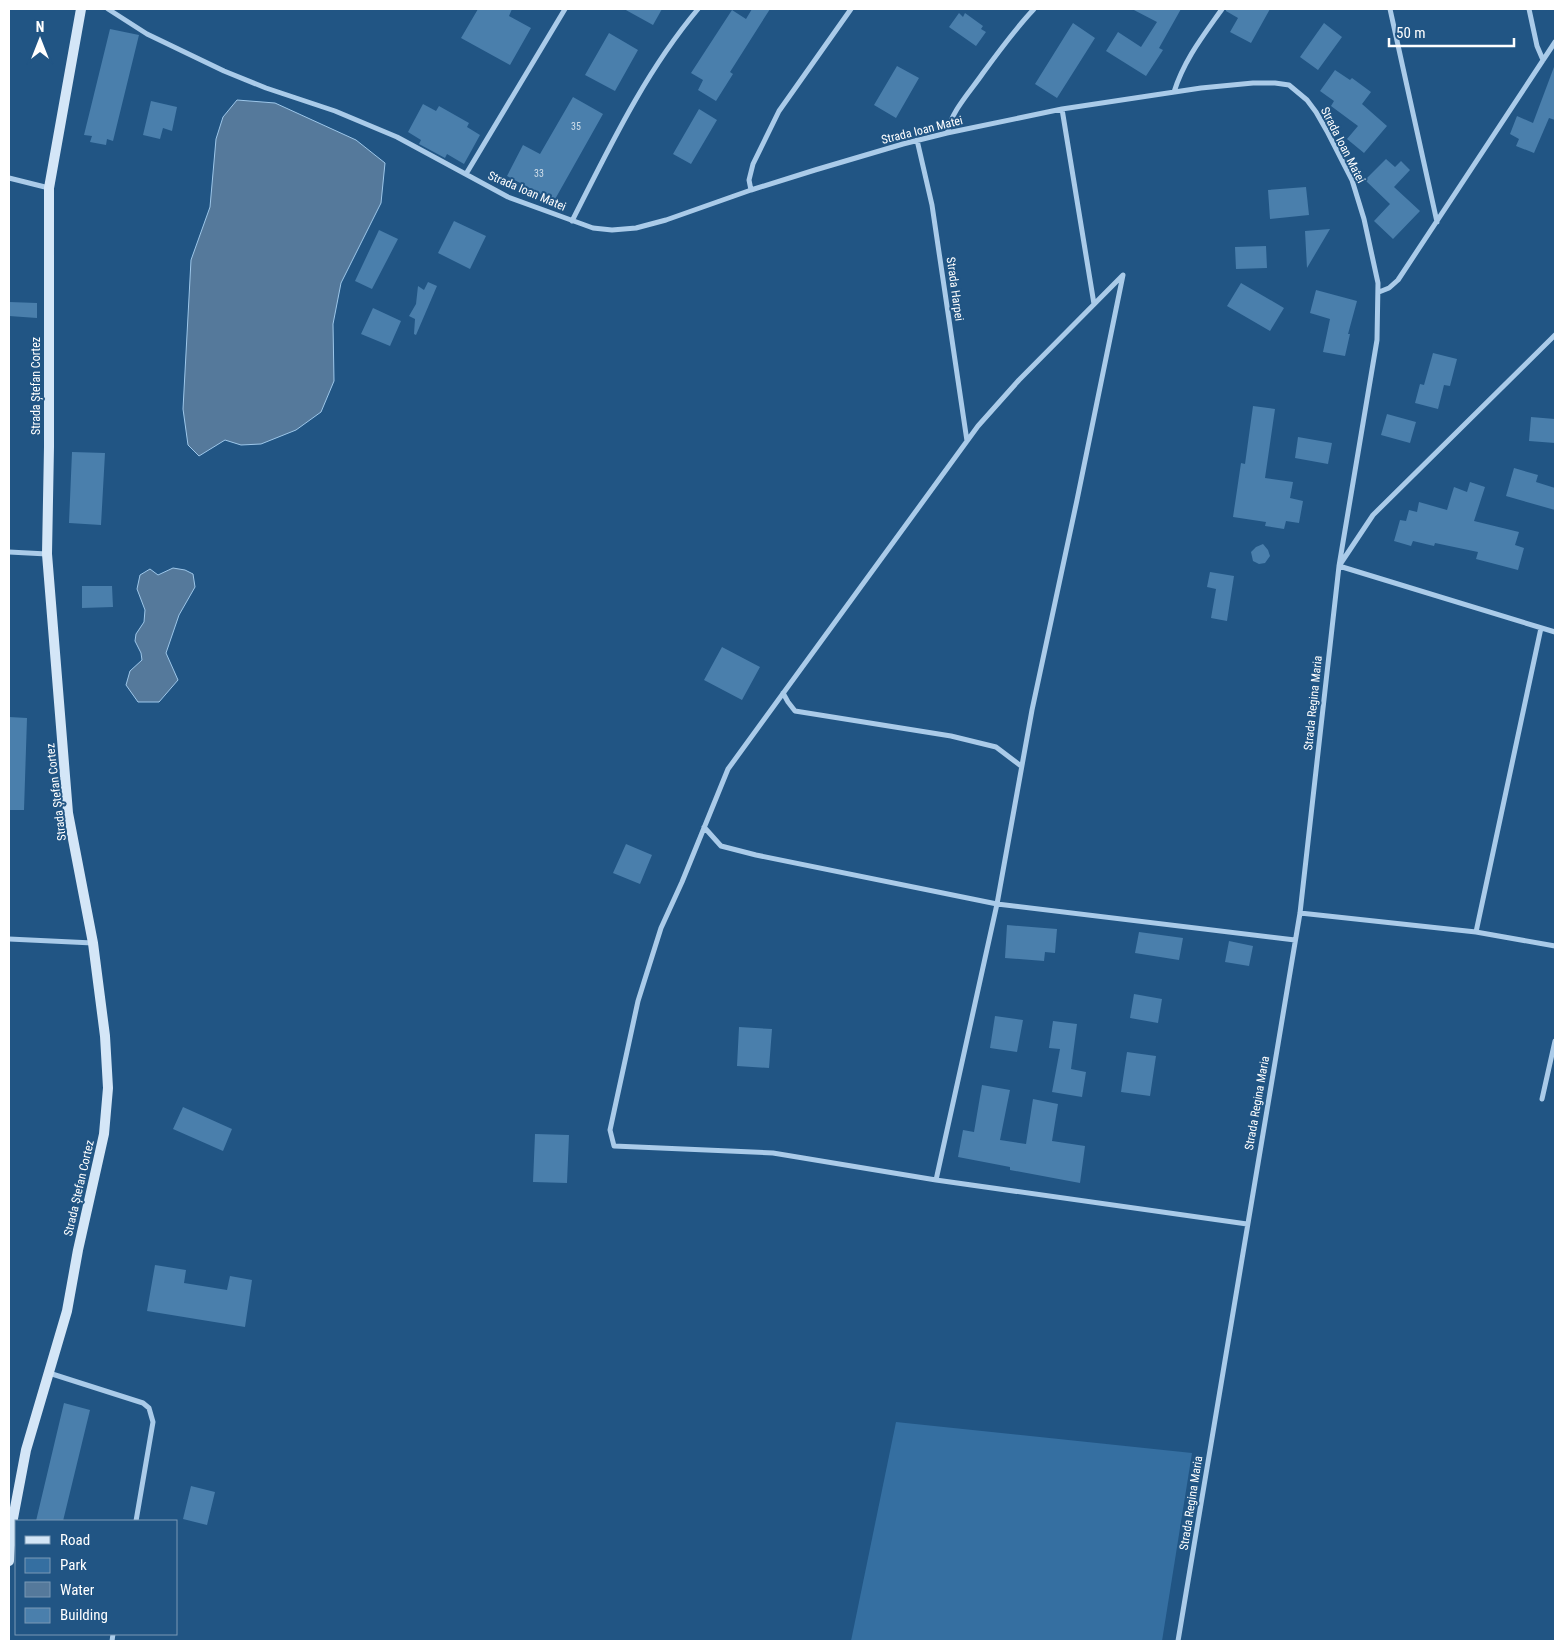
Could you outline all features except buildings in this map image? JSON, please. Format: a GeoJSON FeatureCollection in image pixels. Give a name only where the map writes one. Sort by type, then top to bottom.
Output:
{"type":"FeatureCollection","features":[{"type":"Feature","properties":{"kind":"street","name":"Strada Ștefan Cortez"},"geometry":{"type":"LineString","coordinates":[[9,1561],[11,1529],[26,1450],[50,1374],[67,1311],[85,1215],[104,1134],[108,1088],[105,1036],[93,944],[68,813],[47,554],[49,447],[48,188],[81,9]]}},
{"type":"Feature","properties":{"kind":"street","name":"Strada Ioan Matei"},"geometry":{"type":"LineString","coordinates":[[108,9],[147,34],[224,71],[266,88],[335,111],[397,137],[508,197],[593,228],[612,230],[636,228],[666,220],[751,190],[917,140],[947,133],[1062,109],[1174,92],[1210,87],[1275,83],[1289,85],[1308,100],[1328,132],[1352,180],[1364,219],[1379,292],[1377,340],[1339,566]]}},
{"type":"Feature","properties":{"kind":"street"},"geometry":{"type":"LineString","coordinates":[[466,174],[565,9]]}},
{"type":"Feature","properties":{"kind":"street"},"geometry":{"type":"LineString","coordinates":[[572,221],[608,149],[646,81],[698,9]]}},
{"type":"Feature","properties":{"kind":"street"},"geometry":{"type":"LineString","coordinates":[[751,190],[749,180],[753,164],[779,111],[851,9]]}},
{"type":"Feature","properties":{"kind":"street"},"geometry":{"type":"LineString","coordinates":[[947,133],[950,121],[958,107],[1034,9]]}},
{"type":"Feature","properties":{"kind":"street"},"geometry":{"type":"LineString","coordinates":[[1174,92],[1178,78],[1188,58],[1222,9]]}},
{"type":"Feature","properties":{"kind":"street"},"geometry":{"type":"LineString","coordinates":[[1390,9],[1437,222]]}},
{"type":"Feature","properties":{"kind":"street"},"geometry":{"type":"LineString","coordinates":[[1529,9],[1537,46],[1543,60]]}},
{"type":"Feature","properties":{"kind":"street"},"geometry":{"type":"LineString","coordinates":[[1379,292],[1389,288],[1398,280],[1555,42]]}},
{"type":"Feature","properties":{"kind":"street"},"geometry":{"type":"LineString","coordinates":[[1062,109],[1094,304]]}},
{"type":"Feature","properties":{"kind":"street","name":"Strada Harpei"},"geometry":{"type":"LineString","coordinates":[[917,140],[932,205],[967,441]]}},
{"type":"Feature","properties":{"kind":"street"},"geometry":{"type":"LineString","coordinates":[[9,178],[48,188]]}},
{"type":"Feature","properties":{"kind":"street"},"geometry":{"type":"LineString","coordinates":[[936,1180],[997,904],[1032,710],[1123,275],[1019,380],[978,426],[728,769],[660,928],[638,1001],[610,1130],[614,1146],[773,1153],[936,1180],[1247,1224]]}},
{"type":"Feature","properties":{"kind":"street","name":"Strada Regina Maria"},"geometry":{"type":"LineString","coordinates":[[1178,1641],[1300,914],[1339,566],[1373,515],[1555,335]]}},
{"type":"Feature","properties":{"kind":"street"},"geometry":{"type":"LineString","coordinates":[[9,552],[47,554]]}},
{"type":"Feature","properties":{"kind":"street"},"geometry":{"type":"LineString","coordinates":[[1339,566],[1555,632]]}},
{"type":"Feature","properties":{"kind":"street"},"geometry":{"type":"LineString","coordinates":[[1476,932],[1542,628]]}},
{"type":"Feature","properties":{"kind":"street"},"geometry":{"type":"LineString","coordinates":[[783,693],[795,711],[951,736],[996,747],[1022,766]]}},
{"type":"Feature","properties":{"kind":"street"},"geometry":{"type":"LineString","coordinates":[[704,828],[721,846],[997,904],[1295,940]]}},
{"type":"Feature","properties":{"kind":"street"},"geometry":{"type":"LineString","coordinates":[[1300,914],[1476,932],[1555,946]]}},
{"type":"Feature","properties":{"kind":"street"},"geometry":{"type":"LineString","coordinates":[[9,939],[93,944]]}},
{"type":"Feature","properties":{"kind":"street"},"geometry":{"type":"LineString","coordinates":[[1542,1098],[1555,1041]]}},
{"type":"Feature","properties":{"kind":"street"},"geometry":{"type":"LineString","coordinates":[[50,1374],[143,1403],[149,1408],[153,1422],[136,1520]]}},
{"type":"Feature","properties":{"kind":"green space"},"geometry":{"type":"Polygon","coordinates":[[[896,1422],[1192,1453],[1162,1641],[851,1641],[896,1422]]]}},
{"type":"Feature","properties":{"kind":"water"},"geometry":{"type":"Polygon","coordinates":[[[237,100],[275,103],[356,140],[385,163],[381,203],[341,283],[333,324],[334,381],[321,412],[296,430],[261,444],[241,445],[225,440],[199,456],[188,445],[183,409],[191,260],[210,207],[216,139],[223,117],[237,100]]]}},
{"type":"Feature","properties":{"kind":"water"},"geometry":{"type":"Polygon","coordinates":[[[173,568],[185,570],[193,574],[195,587],[179,615],[166,653],[178,680],[159,702],[138,702],[126,685],[130,671],[142,660],[135,641],[136,634],[144,622],[145,610],[137,589],[140,575],[150,569],[158,575],[173,568]]]}}]}
